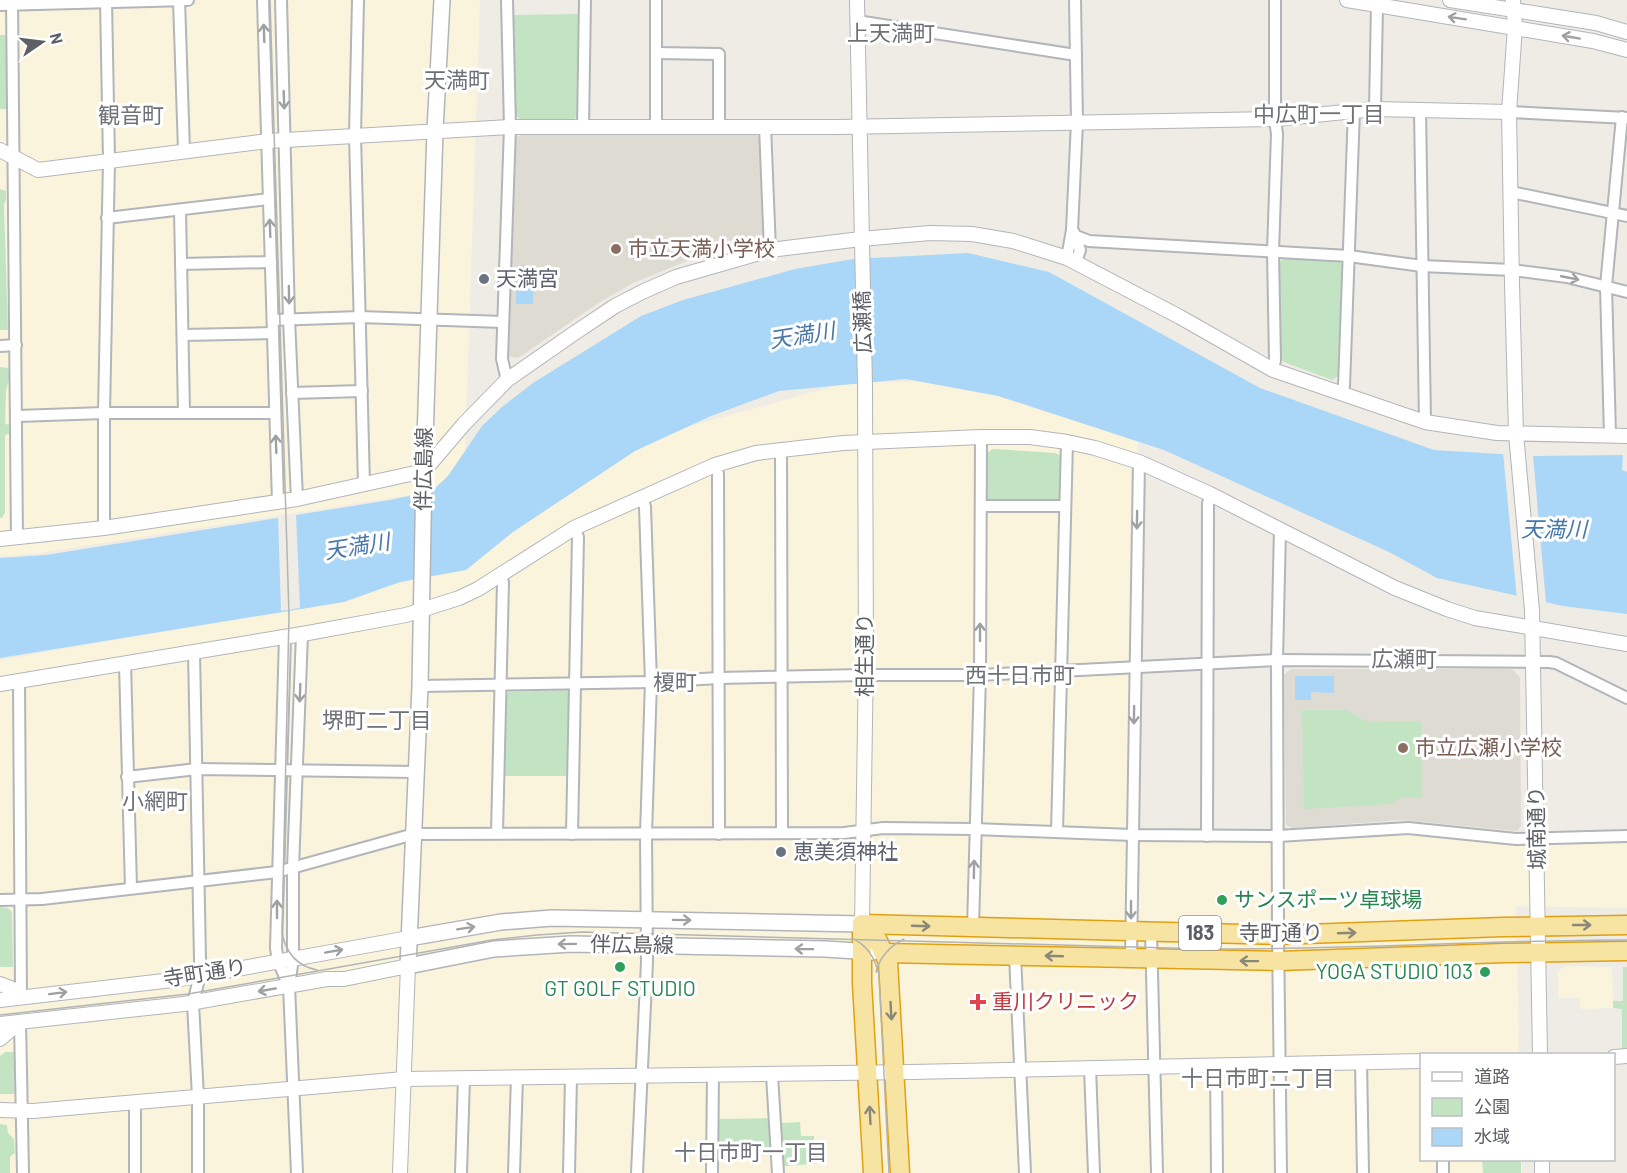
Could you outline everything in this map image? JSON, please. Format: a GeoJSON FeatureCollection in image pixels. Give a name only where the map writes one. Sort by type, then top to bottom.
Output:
{"type":"FeatureCollection","features":[{"type":"Feature","properties":{"kind":"highway","name":"寺町通り"},"geometry":{"type":"LineString","coordinates":[[862,924],[1278,935],[1627,925]]}},
{"type":"Feature","properties":{"kind":"highway","name":"相生通り"},"geometry":{"type":"LineString","coordinates":[[862,924],[873,1173]]}},
{"type":"Feature","properties":{"kind":"highway"},"geometry":{"type":"LineString","coordinates":[[862,924],[877,939],[888,962],[900,1173]]}},
{"type":"Feature","properties":{"kind":"highway","name":"寺町通り"},"geometry":{"type":"LineString","coordinates":[[885,953],[1279,962],[1538,952],[1627,951]]}},
{"type":"Feature","properties":{"kind":"main road","name":"伴広島線"},"geometry":{"type":"LineString","coordinates":[[442,0],[435,130],[423,491],[420,686],[408,966],[494,949],[533,945],[646,945],[885,953]]}},
{"type":"Feature","properties":{"kind":"main road","name":"伴広島線"},"geometry":{"type":"LineString","coordinates":[[409,938],[501,922],[552,918],[862,924]]}},
{"type":"Feature","properties":{"kind":"street"},"geometry":{"type":"LineString","coordinates":[[179,0],[184,151]]}},
{"type":"Feature","properties":{"kind":"street"},"geometry":{"type":"LineString","coordinates":[[0,4],[188,0]]}},
{"type":"Feature","properties":{"kind":"street"},"geometry":{"type":"LineString","coordinates":[[263,0],[278,502]]}},
{"type":"Feature","properties":{"kind":"street"},"geometry":{"type":"LineString","coordinates":[[281,0],[289,319],[297,499]]}},
{"type":"Feature","properties":{"kind":"street"},"geometry":{"type":"LineString","coordinates":[[358,0],[355,135],[364,485]]}},
{"type":"Feature","properties":{"kind":"street"},"geometry":{"type":"LineString","coordinates":[[507,0],[510,127],[502,322],[502,359],[507,380]]}},
{"type":"Feature","properties":{"kind":"street"},"geometry":{"type":"LineString","coordinates":[[583,127],[585,0]]}},
{"type":"Feature","properties":{"kind":"street"},"geometry":{"type":"LineString","coordinates":[[656,0],[656,127]]}},
{"type":"Feature","properties":{"kind":"street","name":"広瀬橋"},"geometry":{"type":"LineString","coordinates":[[856,0],[865,386]]}},
{"type":"Feature","properties":{"kind":"street"},"geometry":{"type":"LineString","coordinates":[[1074,257],[1072,231],[1077,122],[1075,0]]}},
{"type":"Feature","properties":{"kind":"street"},"geometry":{"type":"LineString","coordinates":[[1273,370],[1275,360],[1273,252],[1277,134],[1275,0]]}},
{"type":"Feature","properties":{"kind":"street"},"geometry":{"type":"LineString","coordinates":[[1347,0],[1515,27],[1593,41],[1627,50]]}},
{"type":"Feature","properties":{"kind":"street"},"geometry":{"type":"LineString","coordinates":[[1450,0],[1520,5],[1627,32]]}},
{"type":"Feature","properties":{"kind":"street"},"geometry":{"type":"LineString","coordinates":[[104,528],[108,160],[106,1]]}},
{"type":"Feature","properties":{"kind":"street"},"geometry":{"type":"LineString","coordinates":[[12,2],[17,538]]}},
{"type":"Feature","properties":{"kind":"street"},"geometry":{"type":"LineString","coordinates":[[1375,109],[1377,5]]}},
{"type":"Feature","properties":{"kind":"street","name":"城南通り"},"geometry":{"type":"LineString","coordinates":[[1520,5],[1515,27],[1509,112],[1510,192],[1516,434],[1532,602],[1540,1053]]}},
{"type":"Feature","properties":{"kind":"street"},"geometry":{"type":"LineString","coordinates":[[857,21],[1076,55]]}},
{"type":"Feature","properties":{"kind":"street"},"geometry":{"type":"LineString","coordinates":[[656,53],[719,54],[719,126]]}},
{"type":"Feature","properties":{"kind":"street"},"geometry":{"type":"LineString","coordinates":[[0,150],[38,170],[268,141],[510,127],[860,126],[1275,119],[1375,109],[1625,117],[1606,286],[1610,436]]}},
{"type":"Feature","properties":{"kind":"street"},"geometry":{"type":"LineString","coordinates":[[1339,393],[1344,386],[1354,110]]}},
{"type":"Feature","properties":{"kind":"street"},"geometry":{"type":"LineString","coordinates":[[1420,110],[1425,422]]}},
{"type":"Feature","properties":{"kind":"street"},"geometry":{"type":"LineString","coordinates":[[765,126],[770,250]]}},
{"type":"Feature","properties":{"kind":"street"},"geometry":{"type":"LineString","coordinates":[[1510,192],[1627,216]]}},
{"type":"Feature","properties":{"kind":"street"},"geometry":{"type":"LineString","coordinates":[[107,218],[269,199]]}},
{"type":"Feature","properties":{"kind":"street"},"geometry":{"type":"LineString","coordinates":[[180,210],[184,413]]}},
{"type":"Feature","properties":{"kind":"street"},"geometry":{"type":"LineString","coordinates":[[1072,231],[1076,236],[1089,241],[1349,256],[1422,266],[1512,270],[1567,277],[1627,292]]}},
{"type":"Feature","properties":{"kind":"street"},"geometry":{"type":"LineString","coordinates":[[0,539],[104,528],[297,499],[424,471],[464,424],[507,380],[615,306],[642,292],[676,277],[770,250],[930,233],[972,234],[1027,244],[1074,257],[1273,370],[1425,422],[1487,432],[1627,436]]}},
{"type":"Feature","properties":{"kind":"street"},"geometry":{"type":"LineString","coordinates":[[1074,257],[1089,241]]}},
{"type":"Feature","properties":{"kind":"street"},"geometry":{"type":"LineString","coordinates":[[181,264],[271,262]]}},
{"type":"Feature","properties":{"kind":"street"},"geometry":{"type":"LineString","coordinates":[[273,320],[360,317],[502,322]]}},
{"type":"Feature","properties":{"kind":"street"},"geometry":{"type":"LineString","coordinates":[[183,335],[273,333]]}},
{"type":"Feature","properties":{"kind":"street"},"geometry":{"type":"LineString","coordinates":[[0,346],[16,345]]}},
{"type":"Feature","properties":{"kind":"street","name":"相生通り"},"geometry":{"type":"LineString","coordinates":[[862,924],[866,675],[865,386]]}},
{"type":"Feature","properties":{"kind":"street"},"geometry":{"type":"LineString","coordinates":[[292,393],[362,391]]}},
{"type":"Feature","properties":{"kind":"street"},"geometry":{"type":"LineString","coordinates":[[17,416],[104,413],[276,413]]}},
{"type":"Feature","properties":{"kind":"street"},"geometry":{"type":"LineString","coordinates":[[974,928],[980,675],[981,437]]}},
{"type":"Feature","properties":{"kind":"street"},"geometry":{"type":"LineString","coordinates":[[0,684],[406,615],[459,598],[574,528],[715,465],[756,453],[865,441],[981,437],[1030,437],[1067,442],[1139,462],[1210,494],[1417,597],[1475,618],[1627,644]]}},
{"type":"Feature","properties":{"kind":"street"},"geometry":{"type":"LineString","coordinates":[[1057,832],[1067,442]]}},
{"type":"Feature","properties":{"kind":"street"},"geometry":{"type":"LineString","coordinates":[[781,449],[782,833]]}},
{"type":"Feature","properties":{"kind":"street"},"geometry":{"type":"LineString","coordinates":[[1131,958],[1139,462]]}},
{"type":"Feature","properties":{"kind":"street"},"geometry":{"type":"LineString","coordinates":[[715,465],[718,474],[719,834]]}},
{"type":"Feature","properties":{"kind":"street"},"geometry":{"type":"LineString","coordinates":[[1207,836],[1206,665],[1210,494]]}},
{"type":"Feature","properties":{"kind":"street"},"geometry":{"type":"LineString","coordinates":[[637,1173],[646,945],[646,834],[651,682],[645,507],[642,497]]}},
{"type":"Feature","properties":{"kind":"street"},"geometry":{"type":"LineString","coordinates":[[981,506],[1065,506]]}},
{"type":"Feature","properties":{"kind":"street"},"geometry":{"type":"LineString","coordinates":[[572,834],[578,537],[574,528]]}},
{"type":"Feature","properties":{"kind":"street"},"geometry":{"type":"LineString","coordinates":[[1280,529],[1277,660],[1281,1173]]}},
{"type":"Feature","properties":{"kind":"street"},"geometry":{"type":"LineString","coordinates":[[497,833],[503,582],[500,574]]}},
{"type":"Feature","properties":{"kind":"street"},"geometry":{"type":"LineString","coordinates":[[297,1173],[289,986],[293,958],[293,868],[302,634]]}},
{"type":"Feature","properties":{"kind":"street"},"geometry":{"type":"LineString","coordinates":[[285,637],[276,948],[278,960],[289,986]]}},
{"type":"Feature","properties":{"kind":"street"},"geometry":{"type":"LineString","coordinates":[[194,652],[200,975],[194,1003],[198,1096],[198,1173]]}},
{"type":"Feature","properties":{"kind":"street"},"geometry":{"type":"LineString","coordinates":[[420,686],[651,682],[783,676],[980,675],[1277,660],[1533,662],[1556,663],[1627,698]]}},
{"type":"Feature","properties":{"kind":"street"},"geometry":{"type":"LineString","coordinates":[[125,663],[131,888]]}},
{"type":"Feature","properties":{"kind":"street"},"geometry":{"type":"LineString","coordinates":[[19,680],[21,997]]}},
{"type":"Feature","properties":{"kind":"street"},"geometry":{"type":"LineString","coordinates":[[127,777],[197,769],[417,772]]}},
{"type":"Feature","properties":{"kind":"street"},"geometry":{"type":"LineString","coordinates":[[0,900],[42,899],[277,872],[414,834],[844,833],[883,828],[1132,835],[1278,836],[1408,828],[1516,839],[1627,836]]}},
{"type":"Feature","properties":{"kind":"street"},"geometry":{"type":"LineString","coordinates":[[1151,932],[1157,1173]]}},
{"type":"Feature","properties":{"kind":"street","name":"寺町通り"},"geometry":{"type":"LineString","coordinates":[[0,1000],[200,975],[409,938]]}},
{"type":"Feature","properties":{"kind":"street"},"geometry":{"type":"LineString","coordinates":[[1015,955],[1025,1173]]}},
{"type":"Feature","properties":{"kind":"street"},"geometry":{"type":"LineString","coordinates":[[400,1173],[408,966]]}},
{"type":"Feature","properties":{"kind":"street","name":"寺町通り"},"geometry":{"type":"LineString","coordinates":[[0,1024],[194,1003],[327,979],[344,979],[408,966]]}},
{"type":"Feature","properties":{"kind":"street"},"geometry":{"type":"LineString","coordinates":[[0,984],[15,990],[21,997]]}},
{"type":"Feature","properties":{"kind":"street"},"geometry":{"type":"LineString","coordinates":[[0,1039],[20,1022]]}},
{"type":"Feature","properties":{"kind":"street"},"geometry":{"type":"LineString","coordinates":[[20,1022],[23,1173]]}},
{"type":"Feature","properties":{"kind":"street"},"geometry":{"type":"LineString","coordinates":[[0,1110],[22,1111],[404,1079],[772,1075],[1420,1061]]}},
{"type":"Feature","properties":{"kind":"street"},"geometry":{"type":"LineString","coordinates":[[1361,1062],[1363,1173]]}},
{"type":"Feature","properties":{"kind":"street"},"geometry":{"type":"LineString","coordinates":[[1216,1065],[1217,1173]]}},
{"type":"Feature","properties":{"kind":"street"},"geometry":{"type":"LineString","coordinates":[[1090,1068],[1094,1173]]}},
{"type":"Feature","properties":{"kind":"street"},"geometry":{"type":"LineString","coordinates":[[712,1173],[713,1075]]}},
{"type":"Feature","properties":{"kind":"street"},"geometry":{"type":"LineString","coordinates":[[772,1075],[778,1173]]}},
{"type":"Feature","properties":{"kind":"street"},"geometry":{"type":"LineString","coordinates":[[514,1173],[518,1077]]}},
{"type":"Feature","properties":{"kind":"street"},"geometry":{"type":"LineString","coordinates":[[569,1173],[571,1077]]}},
{"type":"Feature","properties":{"kind":"street"},"geometry":{"type":"LineString","coordinates":[[461,1173],[464,1078]]}},
{"type":"Feature","properties":{"kind":"street"},"geometry":{"type":"LineString","coordinates":[[135,1102],[135,1173]]}},
{"type":"Feature","properties":{"kind":"shaded area"},"geometry":{"type":"Polygon","coordinates":[[[0,0],[480,0],[465,453],[439,486],[410,495],[33,554],[0,556],[0,0]]]}},
{"type":"Feature","properties":{"kind":"shaded area","name":"市立天満小学校"},"geometry":{"type":"Polygon","coordinates":[[[521,135],[757,135],[761,139],[765,234],[761,238],[702,255],[633,283],[600,302],[518,358],[506,356],[513,139],[521,135]]]}},
{"type":"Feature","properties":{"kind":"shaded area"},"geometry":{"type":"Polygon","coordinates":[[[931,381],[983,388],[1138,442],[1133,833],[1265,837],[1406,828],[1627,840],[1627,908],[1516,906],[1519,1053],[1420,1053],[1420,1161],[1522,1161],[1522,1173],[0,1173],[0,660],[307,607],[455,569],[574,485],[619,457],[687,427],[846,383],[931,381]]]}},
{"type":"Feature","properties":{"kind":"shaded area","name":"市立広瀬小学校"},"geometry":{"type":"Polygon","coordinates":[[[1291,669],[1512,669],[1520,677],[1521,826],[1517,831],[1402,820],[1292,828],[1286,825],[1284,675],[1291,669]]]}},
{"type":"Feature","properties":{"kind":"shaded area"},"geometry":{"type":"Polygon","coordinates":[[[1565,966],[1612,967],[1613,1008],[1580,1009],[1580,998],[1558,998],[1558,972],[1565,966]]]}},
{"type":"Feature","properties":{"kind":"green space"},"geometry":{"type":"Polygon","coordinates":[[[579,14],[578,115],[574,119],[520,119],[514,114],[511,15],[579,14]]]}},
{"type":"Feature","properties":{"kind":"green space"},"geometry":{"type":"Polygon","coordinates":[[[0,35],[7,35],[7,109],[0,109],[0,35]]]}},
{"type":"Feature","properties":{"kind":"green space"},"geometry":{"type":"Polygon","coordinates":[[[0,189],[6,191],[4,205],[8,330],[0,330],[0,189]]]}},
{"type":"Feature","properties":{"kind":"green space"},"geometry":{"type":"Polygon","coordinates":[[[1284,259],[1339,261],[1342,265],[1338,376],[1332,380],[1284,362],[1279,354],[1278,263],[1284,259]]]}},
{"type":"Feature","properties":{"kind":"green space"},"geometry":{"type":"Polygon","coordinates":[[[0,367],[8,368],[9,372],[5,424],[11,425],[11,433],[5,435],[5,513],[2,518],[0,518],[0,367]]]}},
{"type":"Feature","properties":{"kind":"green space"},"geometry":{"type":"Polygon","coordinates":[[[993,449],[1056,453],[1061,456],[1061,500],[1059,503],[991,503],[987,499],[987,453],[993,449]]]}},
{"type":"Feature","properties":{"kind":"green space"},"geometry":{"type":"Polygon","coordinates":[[[567,690],[570,694],[569,776],[502,776],[504,697],[509,692],[567,690]]]}},
{"type":"Feature","properties":{"kind":"green space"},"geometry":{"type":"Polygon","coordinates":[[[1302,710],[1347,710],[1367,722],[1421,721],[1422,797],[1401,798],[1389,804],[1304,809],[1302,710]]]}},
{"type":"Feature","properties":{"kind":"green space"},"geometry":{"type":"Polygon","coordinates":[[[0,907],[8,908],[12,912],[13,967],[0,967],[0,907]]]}},
{"type":"Feature","properties":{"kind":"green space"},"geometry":{"type":"Polygon","coordinates":[[[1623,967],[1627,967],[1627,1048],[1622,1048],[1622,1009],[1613,1008],[1613,1001],[1623,1001],[1623,967]]]}},
{"type":"Feature","properties":{"kind":"green space"},"geometry":{"type":"Polygon","coordinates":[[[5,1052],[15,1052],[14,1094],[0,1094],[0,1056],[5,1052]]]}},
{"type":"Feature","properties":{"kind":"green space"},"geometry":{"type":"Polygon","coordinates":[[[771,1118],[772,1155],[719,1156],[718,1119],[771,1118]]]}},
{"type":"Feature","properties":{"kind":"green space"},"geometry":{"type":"Polygon","coordinates":[[[800,1122],[801,1136],[814,1136],[815,1164],[782,1166],[781,1123],[800,1122]]]}},
{"type":"Feature","properties":{"kind":"green space"},"geometry":{"type":"Polygon","coordinates":[[[0,1124],[7,1125],[8,1133],[14,1139],[15,1153],[10,1157],[10,1173],[0,1173],[0,1124]]]}},
{"type":"Feature","properties":{"kind":"green space"},"geometry":{"type":"Polygon","coordinates":[[[1482,1161],[1521,1161],[1521,1173],[1483,1173],[1482,1161]]]}},
{"type":"Feature","properties":{"kind":"water","name":"天満川"},"geometry":{"type":"Polygon","coordinates":[[[968,253],[1049,272],[1260,388],[1434,450],[1536,456],[1623,455],[1622,470],[1627,472],[1627,614],[1563,606],[1437,578],[1389,552],[1164,450],[998,396],[906,379],[779,391],[711,416],[635,451],[513,532],[466,570],[400,582],[344,602],[0,658],[0,558],[46,555],[390,500],[432,491],[448,476],[482,426],[502,407],[533,383],[641,316],[683,300],[795,269],[853,259],[968,253]]]}},
{"type":"Feature","properties":{"kind":"water"},"geometry":{"type":"Polygon","coordinates":[[[517,265],[534,265],[533,304],[516,304],[517,265]]]}},
{"type":"Feature","properties":{"kind":"water"},"geometry":{"type":"Polygon","coordinates":[[[1295,676],[1334,676],[1334,693],[1311,692],[1311,700],[1295,700],[1295,676]]]}},
{"type":"Feature","properties":{"kind":"pier"},"geometry":{"type":"Polygon","coordinates":[[[1503,452],[1533,455],[1546,603],[1517,600],[1503,452]]]}},
{"type":"Feature","properties":{"kind":"pier"},"geometry":{"type":"Polygon","coordinates":[[[296,513],[300,608],[281,611],[278,516],[296,513]]]}},
{"type":"Feature","properties":{"kind":"tram line"},"geometry":{"type":"LineString","coordinates":[[270,0],[289,615],[282,933],[286,947],[294,958],[317,970]]}},
{"type":"Feature","properties":{"kind":"tram line"},"geometry":{"type":"LineString","coordinates":[[0,1015],[188,994],[492,940],[582,932],[1206,949],[1627,940]]}},
{"type":"Feature","properties":{"kind":"tram line"},"geometry":{"type":"LineString","coordinates":[[852,938],[870,953],[879,975],[889,1173]]}},
{"type":"Feature","properties":{"kind":"tram line"},"geometry":{"type":"LineString","coordinates":[[876,972],[886,952],[904,939]]}},
{"type":"Feature","properties":{"kind":"place","name":"市立天満小学校"},"geometry":{"type":"Point","coordinates":[616,249]}},
{"type":"Feature","properties":{"kind":"place","name":"天満宮"},"geometry":{"type":"Point","coordinates":[484,279]}},
{"type":"Feature","properties":{"kind":"place","name":"市立広瀬小学校"},"geometry":{"type":"Point","coordinates":[1403,748]}},
{"type":"Feature","properties":{"kind":"place","name":"恵美須神社"},"geometry":{"type":"Point","coordinates":[781,852]}},
{"type":"Feature","properties":{"kind":"place","name":"サンスポーツ卓球場"},"geometry":{"type":"Point","coordinates":[1222,900]}},
{"type":"Feature","properties":{"kind":"place","name":"GT GOLF STUDIO"},"geometry":{"type":"Point","coordinates":[620,967]}},
{"type":"Feature","properties":{"kind":"place","name":"YOGA STUDIO 103"},"geometry":{"type":"Point","coordinates":[1485,972]}},
{"type":"Feature","properties":{"kind":"place","name":"重川クリニック"},"geometry":{"type":"Point","coordinates":[978,1002]}},
{"type":"Feature","properties":{"kind":"district","name":"上天満町"},"geometry":{"type":"Point","coordinates":[891,33]}},
{"type":"Feature","properties":{"kind":"district","name":"天満町"},"geometry":{"type":"Point","coordinates":[457,80]}},
{"type":"Feature","properties":{"kind":"district","name":"中広町一丁目"},"geometry":{"type":"Point","coordinates":[1319,114]}},
{"type":"Feature","properties":{"kind":"district","name":"観音町"},"geometry":{"type":"Point","coordinates":[131,115]}},
{"type":"Feature","properties":{"kind":"district","name":"広瀬町"},"geometry":{"type":"Point","coordinates":[1404,659]}},
{"type":"Feature","properties":{"kind":"district","name":"西十日市町"},"geometry":{"type":"Point","coordinates":[1020,675]}},
{"type":"Feature","properties":{"kind":"district","name":"榎町"},"geometry":{"type":"Point","coordinates":[675,682]}},
{"type":"Feature","properties":{"kind":"district","name":"堺町二丁目"},"geometry":{"type":"Point","coordinates":[377,720]}},
{"type":"Feature","properties":{"kind":"district","name":"小網町"},"geometry":{"type":"Point","coordinates":[155,801]}},
{"type":"Feature","properties":{"kind":"district","name":"十日市町二丁目"},"geometry":{"type":"Point","coordinates":[1258,1078]}},
{"type":"Feature","properties":{"kind":"district","name":"十日市町一丁目"},"geometry":{"type":"Point","coordinates":[751,1152]}}]}
